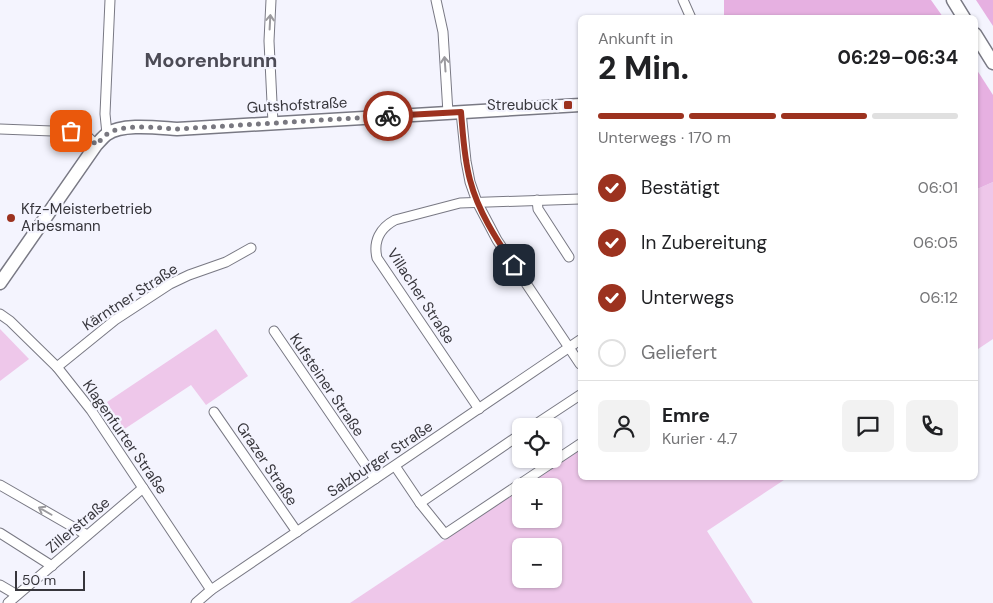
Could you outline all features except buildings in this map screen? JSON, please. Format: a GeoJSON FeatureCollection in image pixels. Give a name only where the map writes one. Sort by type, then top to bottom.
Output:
{"type":"FeatureCollection","features":[{"type":"Feature","properties":{"kind":"street"},"geometry":{"type":"LineString","coordinates":[[0,283],[96,145],[107,134],[105,114],[110,0]]}},
{"type":"Feature","properties":{"kind":"street"},"geometry":{"type":"LineString","coordinates":[[271,0],[268,41],[273,123]]}},
{"type":"Feature","properties":{"kind":"street"},"geometry":{"type":"LineString","coordinates":[[436,0],[442,32],[448,112]]}},
{"type":"Feature","properties":{"kind":"street"},"geometry":{"type":"LineString","coordinates":[[683,0],[690,15]]}},
{"type":"Feature","properties":{"kind":"street"},"geometry":{"type":"LineString","coordinates":[[953,0],[962,15]]}},
{"type":"Feature","properties":{"kind":"street"},"geometry":{"type":"LineString","coordinates":[[978,43],[993,63]]}},
{"type":"Feature","properties":{"kind":"street","name":"Gutshofstraße"},"geometry":{"type":"LineString","coordinates":[[107,134],[125,129],[150,127],[177,129],[578,105]]}},
{"type":"Feature","properties":{"kind":"street"},"geometry":{"type":"LineString","coordinates":[[461,112],[466,161],[470,182],[477,202],[497,240],[578,361]]}},
{"type":"Feature","properties":{"kind":"street"},"geometry":{"type":"LineString","coordinates":[[0,128],[78,132],[87,136],[96,145]]}},
{"type":"Feature","properties":{"kind":"street","name":"Villacher Straße"},"geometry":{"type":"LineString","coordinates":[[478,408],[377,258],[375,251],[376,243],[382,229],[395,220],[460,203],[578,199]]}},
{"type":"Feature","properties":{"kind":"street"},"geometry":{"type":"LineString","coordinates":[[537,200],[538,209],[569,257]]}},
{"type":"Feature","properties":{"kind":"street","name":"Kärntner Straße"},"geometry":{"type":"LineString","coordinates":[[57,367],[115,320],[170,284],[226,262],[251,248]]}},
{"type":"Feature","properties":{"kind":"street","name":"Klagenfurter Straße"},"geometry":{"type":"LineString","coordinates":[[0,314],[10,321],[57,367],[91,410],[211,590]]}},
{"type":"Feature","properties":{"kind":"street","name":"Kufsteiner Straße"},"geometry":{"type":"LineString","coordinates":[[274,330],[375,479]]}},
{"type":"Feature","properties":{"kind":"street","name":"Salzburger Straße"},"geometry":{"type":"LineString","coordinates":[[196,603],[211,590],[578,341]]}},
{"type":"Feature","properties":{"kind":"street"},"geometry":{"type":"LineString","coordinates":[[545,418],[578,395]]}},
{"type":"Feature","properties":{"kind":"street","name":"Grazer Straße"},"geometry":{"type":"LineString","coordinates":[[214,412],[297,532]]}},
{"type":"Feature","properties":{"kind":"street"},"geometry":{"type":"LineString","coordinates":[[420,503],[512,440]]}},
{"type":"Feature","properties":{"kind":"street"},"geometry":{"type":"LineString","coordinates":[[395,466],[420,503],[445,534],[578,445]]}},
{"type":"Feature","properties":{"kind":"street"},"geometry":{"type":"LineString","coordinates":[[0,485],[87,535]]}},
{"type":"Feature","properties":{"kind":"street","name":"Zillerstraße"},"geometry":{"type":"LineString","coordinates":[[8,603],[143,488]]}},
{"type":"Feature","properties":{"kind":"street"},"geometry":{"type":"LineString","coordinates":[[0,533],[52,566]]}},
{"type":"Feature","properties":{"kind":"street"},"geometry":{"type":"LineString","coordinates":[[0,585],[17,595]]}},
{"type":"Feature","properties":{"kind":"shaded area"},"geometry":{"type":"Polygon","coordinates":[[[724,0],[931,0],[942,15],[724,15],[724,0]]]}},
{"type":"Feature","properties":{"kind":"shaded area"},"geometry":{"type":"Polygon","coordinates":[[[976,0],[993,0],[993,26],[976,0]]]}},
{"type":"Feature","properties":{"kind":"shaded area"},"geometry":{"type":"Polygon","coordinates":[[[978,72],[993,95],[993,182],[978,189],[978,72]]]}},
{"type":"Feature","properties":{"kind":"shaded area"},"geometry":{"type":"Polygon","coordinates":[[[993,182],[993,339],[978,349],[978,189],[993,182]]]}},
{"type":"Feature","properties":{"kind":"shaded area"},"geometry":{"type":"Polygon","coordinates":[[[0,329],[29,359],[0,381],[0,329]]]}},
{"type":"Feature","properties":{"kind":"shaded area"},"geometry":{"type":"Polygon","coordinates":[[[216,329],[248,376],[206,405],[191,385],[123,430],[107,402],[216,329]]]}},
{"type":"Feature","properties":{"kind":"shaded area"},"geometry":{"type":"Polygon","coordinates":[[[578,451],[578,480],[784,480],[707,531],[753,603],[350,603],[512,495],[512,528],[562,528],[562,478],[538,478],[553,468],[562,468],[562,462],[578,451]]]}},
{"type":"Feature","properties":{"kind":"way so far"},"geometry":{"type":"LineString","coordinates":[[71,131],[82,133],[96,145],[107,134],[125,129],[150,127],[177,129],[388,116]]}},
{"type":"Feature","properties":{"kind":"place","name":"Streubuck"},"geometry":{"type":"Point","coordinates":[568,105]}},
{"type":"Feature","properties":{"kind":"place","name":"Kfz-Meisterbetrieb Arbesmann"},"geometry":{"type":"Point","coordinates":[11,218]}},
{"type":"Feature","properties":{"kind":"district","name":"Moorenbrunn"},"geometry":{"type":"Point","coordinates":[211,60]}},
{"type":"Feature","properties":{"kind":"route"},"geometry":{"type":"LineString","coordinates":[[388,116],[461,112],[465,158],[473,192],[497,240],[514,265]]}}]}
